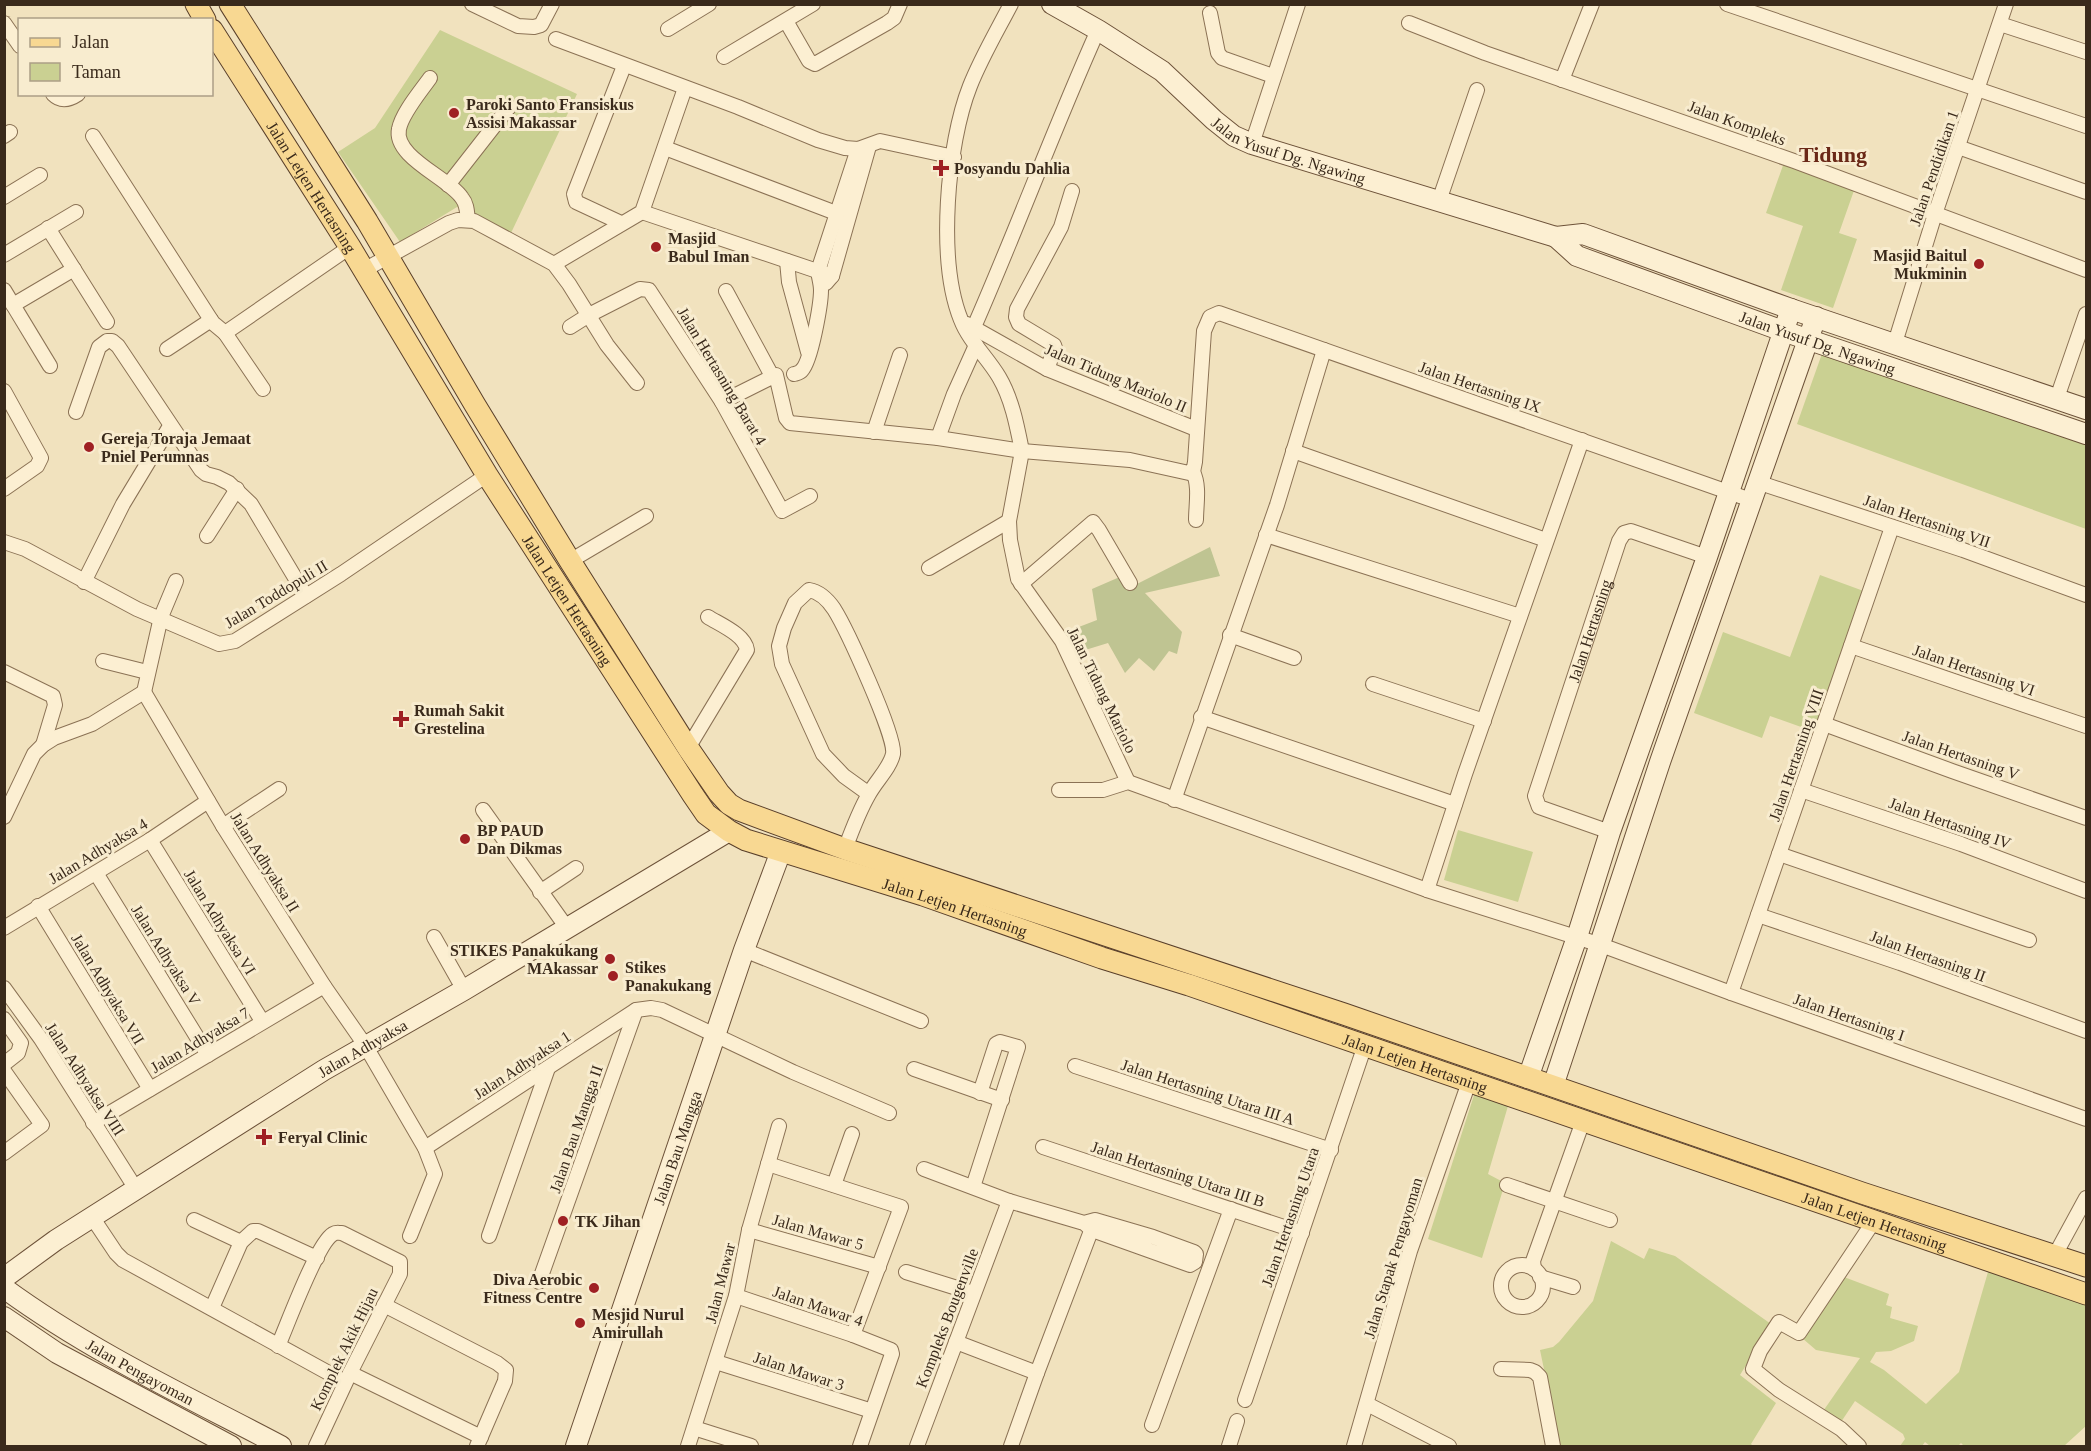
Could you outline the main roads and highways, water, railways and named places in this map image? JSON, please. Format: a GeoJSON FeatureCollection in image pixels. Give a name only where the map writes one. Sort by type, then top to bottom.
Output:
{"type":"FeatureCollection","features":[{"type":"Feature","properties":{"kind":"main road"},"geometry":{"type":"LineString","coordinates":[[196,4],[204,18]]}},
{"type":"Feature","properties":{"kind":"main road","name":"Jalan Letjen Hertasning"},"geometry":{"type":"LineString","coordinates":[[230,4],[388,256],[570,561],[688,748],[729,804],[738,810],[845,849],[1196,963],[1862,1193],[2086,1266]]}},
{"type":"Feature","properties":{"kind":"main road","name":"Jalan Letjen Hertasning"},"geometry":{"type":"LineString","coordinates":[[213,32],[350,247],[487,475],[693,795],[706,814],[729,831],[746,840],[924,895],[2086,1294]]}},
{"type":"Feature","properties":{"kind":"main road"},"geometry":{"type":"LineString","coordinates":[[244,81],[268,65]]}},
{"type":"Feature","properties":{"kind":"main road"},"geometry":{"type":"LineString","coordinates":[[519,525],[540,511]]}},
{"type":"Feature","properties":{"kind":"main road"},"geometry":{"type":"LineString","coordinates":[[1189,985],[1196,963]]}},
{"type":"Feature","properties":{"kind":"main road"},"geometry":{"type":"LineString","coordinates":[[1718,1166],[1724,1144]]}},
{"type":"Feature","properties":{"kind":"place","name":"Paroki Santo Fransiskus Assisi Makassar"},"geometry":{"type":"Point","coordinates":[454,113]}},
{"type":"Feature","properties":{"kind":"place","name":"Posyandu Dahlia"},"geometry":{"type":"Point","coordinates":[941,168]}},
{"type":"Feature","properties":{"kind":"place","name":"Masjid Babul Iman"},"geometry":{"type":"Point","coordinates":[656,247]}},
{"type":"Feature","properties":{"kind":"place","name":"Masjid Baitul Mukminin"},"geometry":{"type":"Point","coordinates":[1979,264]}},
{"type":"Feature","properties":{"kind":"place","name":"Gereja Toraja Jemaat Pniel Perumnas"},"geometry":{"type":"Point","coordinates":[89,447]}},
{"type":"Feature","properties":{"kind":"place","name":"Rumah Sakit Grestelina"},"geometry":{"type":"Point","coordinates":[401,719]}},
{"type":"Feature","properties":{"kind":"place","name":"BP PAUD Dan Dikmas"},"geometry":{"type":"Point","coordinates":[465,839]}},
{"type":"Feature","properties":{"kind":"place","name":"STIKES Panakukang MAkassar"},"geometry":{"type":"Point","coordinates":[610,959]}},
{"type":"Feature","properties":{"kind":"place","name":"Stikes Panakukang"},"geometry":{"type":"Point","coordinates":[613,976]}},
{"type":"Feature","properties":{"kind":"place","name":"Feryal Clinic"},"geometry":{"type":"Point","coordinates":[264,1137]}},
{"type":"Feature","properties":{"kind":"place","name":"TK Jihan"},"geometry":{"type":"Point","coordinates":[563,1221]}},
{"type":"Feature","properties":{"kind":"place","name":"Diva Aerobic Fitness Centre"},"geometry":{"type":"Point","coordinates":[594,1288]}},
{"type":"Feature","properties":{"kind":"place","name":"Mesjid Nurul Amirullah"},"geometry":{"type":"Point","coordinates":[580,1323]}},
{"type":"Feature","properties":{"kind":"district","name":"Tidung"},"geometry":{"type":"Point","coordinates":[1833,154]}}]}
